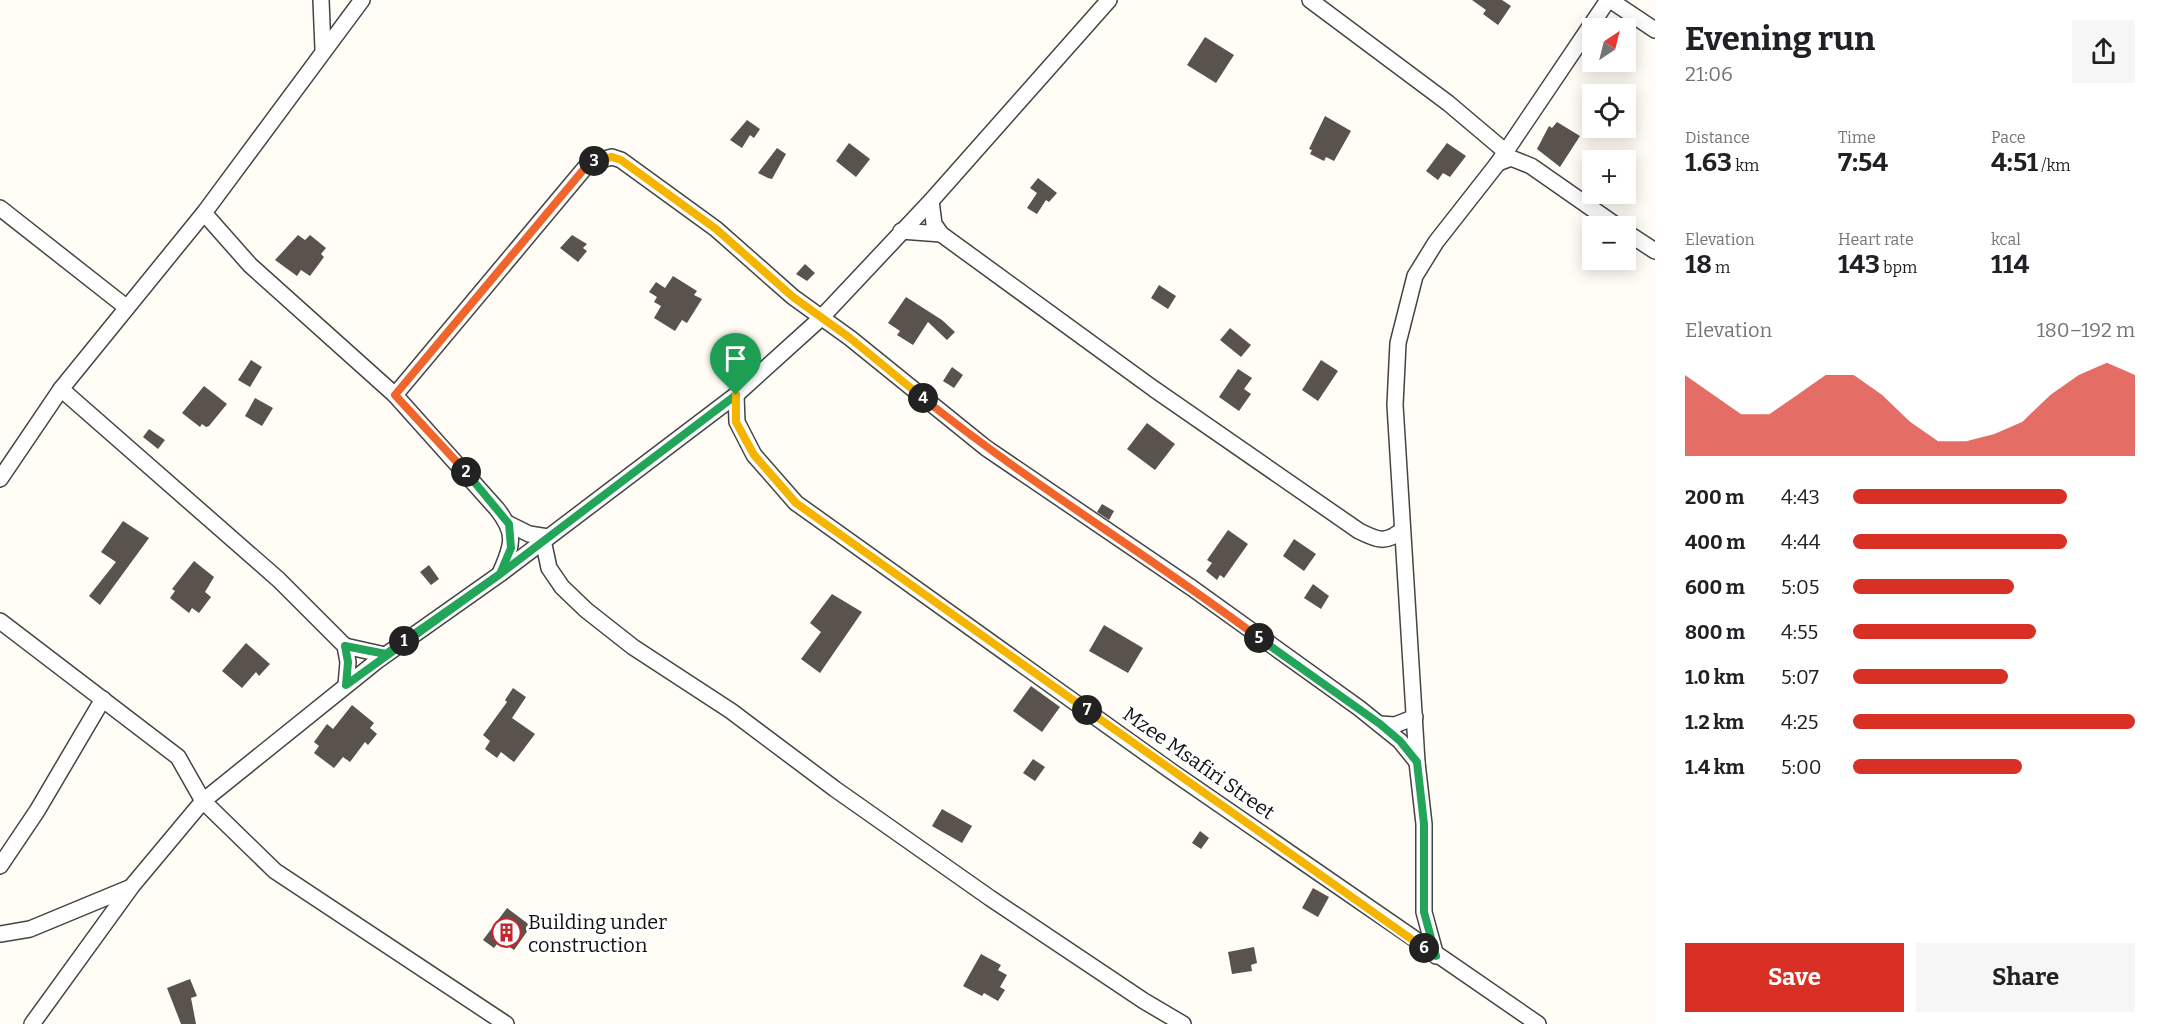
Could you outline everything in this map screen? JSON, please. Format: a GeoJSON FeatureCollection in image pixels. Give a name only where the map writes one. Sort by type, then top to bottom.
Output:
{"type":"FeatureCollection","features":[{"type":"Feature","properties":{"kind":"street"},"geometry":{"type":"LineString","coordinates":[[321,0],[323,49]]}},
{"type":"Feature","properties":{"kind":"street"},"geometry":{"type":"LineString","coordinates":[[0,479],[61,389],[204,213],[323,49],[362,0]]}},
{"type":"Feature","properties":{"kind":"street"},"geometry":{"type":"LineString","coordinates":[[32,1024],[132,886],[203,801],[386,654],[500,574],[736,395],[820,319],[931,201],[1109,0]]}},
{"type":"Feature","properties":{"kind":"street"},"geometry":{"type":"LineString","coordinates":[[1310,0],[1448,103],[1502,158],[1511,158],[1531,166],[1603,216]]}},
{"type":"Feature","properties":{"kind":"street"},"geometry":{"type":"LineString","coordinates":[[1436,956],[1424,912],[1424,824],[1417,762],[1395,405],[1398,343],[1404,310],[1415,276],[1436,242],[1502,158],[1609,0],[1655,30]]}},
{"type":"Feature","properties":{"kind":"street"},"geometry":{"type":"LineString","coordinates":[[395,395],[589,163],[612,157],[621,160],[716,229],[820,319],[850,338],[986,448],[1192,588],[1380,724],[1400,741],[1417,762]]}},
{"type":"Feature","properties":{"kind":"street"},"geometry":{"type":"LineString","coordinates":[[931,201],[934,224],[941,234],[1154,390],[1359,531],[1378,540],[1386,540],[1402,530]]}},
{"type":"Feature","properties":{"kind":"street"},"geometry":{"type":"LineString","coordinates":[[0,208],[126,307]]}},
{"type":"Feature","properties":{"kind":"street"},"geometry":{"type":"LineString","coordinates":[[204,213],[250,265],[395,395],[509,524],[529,534],[546,538]]}},
{"type":"Feature","properties":{"kind":"street"},"geometry":{"type":"LineString","coordinates":[[190,230],[224,235]]}},
{"type":"Feature","properties":{"kind":"street"},"geometry":{"type":"LineString","coordinates":[[902,231],[941,234]]}},
{"type":"Feature","properties":{"kind":"street"},"geometry":{"type":"LineString","coordinates":[[1636,239],[1655,251]]}},
{"type":"Feature","properties":{"kind":"street"},"geometry":{"type":"LineString","coordinates":[[61,389],[279,580],[345,646],[386,654]]}},
{"type":"Feature","properties":{"kind":"street","name":"Mzee Msafiri Street"},"geometry":{"type":"LineString","coordinates":[[736,395],[736,422],[754,455],[796,503],[1053,688],[1436,956],[1538,1024]]}},
{"type":"Feature","properties":{"kind":"street"},"geometry":{"type":"LineString","coordinates":[[500,574],[511,548],[509,524]]}},
{"type":"Feature","properties":{"kind":"street"},"geometry":{"type":"LineString","coordinates":[[546,538],[549,568],[562,587],[586,610],[633,647],[731,711],[834,789],[990,898],[1144,1001],[1183,1024]]}},
{"type":"Feature","properties":{"kind":"street"},"geometry":{"type":"LineString","coordinates":[[0,621],[178,757],[203,801],[287,881],[506,1024]]}},
{"type":"Feature","properties":{"kind":"street"},"geometry":{"type":"LineString","coordinates":[[345,646],[348,662],[346,685]]}},
{"type":"Feature","properties":{"kind":"street"},"geometry":{"type":"LineString","coordinates":[[0,866],[37,811],[103,699]]}},
{"type":"Feature","properties":{"kind":"street"},"geometry":{"type":"LineString","coordinates":[[1380,724],[1395,725],[1414,717]]}},
{"type":"Feature","properties":{"kind":"street"},"geometry":{"type":"LineString","coordinates":[[0,934],[30,929],[132,886]]}},
{"type":"Feature","properties":{"kind":"building"},"geometry":{"type":"Polygon","coordinates":[[[1472,0],[1502,0],[1511,6],[1498,25],[1483,14],[1486,10],[1472,0]]]}},
{"type":"Feature","properties":{"kind":"building"},"geometry":{"type":"Polygon","coordinates":[[[1205,37],[1234,55],[1216,83],[1187,65],[1205,37]]]}},
{"type":"Feature","properties":{"kind":"building"},"geometry":{"type":"Polygon","coordinates":[[[1325,116],[1351,131],[1334,161],[1326,157],[1324,161],[1310,154],[1312,150],[1309,149],[1325,116]]]}},
{"type":"Feature","properties":{"kind":"building"},"geometry":{"type":"Polygon","coordinates":[[[747,120],[760,129],[754,138],[750,135],[742,148],[730,140],[747,120]]]}},
{"type":"Feature","properties":{"kind":"building"},"geometry":{"type":"Polygon","coordinates":[[[1557,122],[1580,136],[1560,167],[1537,149],[1549,126],[1552,128],[1557,122]]]}},
{"type":"Feature","properties":{"kind":"building"},"geometry":{"type":"Polygon","coordinates":[[[849,143],[870,159],[856,177],[836,161],[849,143]]]}},
{"type":"Feature","properties":{"kind":"building"},"geometry":{"type":"Polygon","coordinates":[[[1447,143],[1466,156],[1450,177],[1443,173],[1438,180],[1426,171],[1447,143]]]}},
{"type":"Feature","properties":{"kind":"building"},"geometry":{"type":"Polygon","coordinates":[[[777,148],[786,154],[772,179],[758,173],[777,148]]]}},
{"type":"Feature","properties":{"kind":"building"},"geometry":{"type":"Polygon","coordinates":[[[1038,178],[1057,193],[1049,202],[1046,200],[1037,214],[1027,208],[1037,193],[1030,188],[1038,178]]]}},
{"type":"Feature","properties":{"kind":"building"},"geometry":{"type":"Polygon","coordinates":[[[298,235],[305,240],[310,235],[326,248],[321,254],[324,257],[310,276],[301,270],[297,276],[275,260],[298,235]]]}},
{"type":"Feature","properties":{"kind":"building"},"geometry":{"type":"Polygon","coordinates":[[[572,235],[587,244],[583,248],[587,251],[578,262],[560,248],[572,235]]]}},
{"type":"Feature","properties":{"kind":"building"},"geometry":{"type":"Polygon","coordinates":[[[805,264],[815,273],[807,281],[796,274],[805,264]]]}},
{"type":"Feature","properties":{"kind":"building"},"geometry":{"type":"Polygon","coordinates":[[[673,276],[697,291],[694,295],[702,299],[687,323],[682,320],[675,331],[654,318],[661,306],[654,302],[657,297],[649,292],[656,282],[665,288],[673,276]]]}},
{"type":"Feature","properties":{"kind":"building"},"geometry":{"type":"Polygon","coordinates":[[[1159,285],[1176,296],[1168,309],[1151,298],[1159,285]]]}},
{"type":"Feature","properties":{"kind":"building"},"geometry":{"type":"Polygon","coordinates":[[[906,297],[942,320],[955,332],[947,340],[928,322],[913,345],[897,335],[900,331],[888,323],[906,297]]]}},
{"type":"Feature","properties":{"kind":"building"},"geometry":{"type":"Polygon","coordinates":[[[1230,328],[1251,345],[1241,357],[1220,340],[1230,328]]]}},
{"type":"Feature","properties":{"kind":"building"},"geometry":{"type":"Polygon","coordinates":[[[251,360],[262,367],[250,387],[238,380],[251,360]]]}},
{"type":"Feature","properties":{"kind":"building"},"geometry":{"type":"Polygon","coordinates":[[[1321,360],[1338,371],[1318,401],[1302,390],[1321,360]]]}},
{"type":"Feature","properties":{"kind":"building"},"geometry":{"type":"Polygon","coordinates":[[[952,367],[963,375],[954,388],[943,381],[952,367]]]}},
{"type":"Feature","properties":{"kind":"building"},"geometry":{"type":"Polygon","coordinates":[[[1238,369],[1252,378],[1244,389],[1251,394],[1239,411],[1219,397],[1238,369]]]}},
{"type":"Feature","properties":{"kind":"building"},"geometry":{"type":"Polygon","coordinates":[[[204,386],[227,404],[209,426],[202,424],[200,427],[182,413],[204,386]]]}},
{"type":"Feature","properties":{"kind":"building"},"geometry":{"type":"Polygon","coordinates":[[[255,398],[273,408],[262,426],[245,416],[255,398]]]}},
{"type":"Feature","properties":{"kind":"building"},"geometry":{"type":"Polygon","coordinates":[[[1147,423],[1175,444],[1155,470],[1127,449],[1147,423]]]}},
{"type":"Feature","properties":{"kind":"building"},"geometry":{"type":"Polygon","coordinates":[[[149,429],[165,440],[158,449],[143,437],[149,429]]]}},
{"type":"Feature","properties":{"kind":"building"},"geometry":{"type":"Polygon","coordinates":[[[1102,504],[1114,511],[1109,520],[1097,512],[1102,504]]]}},
{"type":"Feature","properties":{"kind":"building"},"geometry":{"type":"Polygon","coordinates":[[[123,521],[149,538],[100,605],[89,596],[116,562],[101,552],[123,521]]]}},
{"type":"Feature","properties":{"kind":"building"},"geometry":{"type":"Polygon","coordinates":[[[1228,530],[1248,544],[1224,578],[1220,575],[1217,580],[1206,571],[1212,563],[1207,560],[1228,530]]]}},
{"type":"Feature","properties":{"kind":"building"},"geometry":{"type":"Polygon","coordinates":[[[1294,539],[1316,554],[1304,571],[1283,556],[1294,539]]]}},
{"type":"Feature","properties":{"kind":"building"},"geometry":{"type":"Polygon","coordinates":[[[194,561],[214,577],[205,592],[211,597],[199,613],[192,608],[189,613],[170,598],[175,591],[172,589],[194,561]]]}},
{"type":"Feature","properties":{"kind":"building"},"geometry":{"type":"Polygon","coordinates":[[[429,565],[439,579],[431,585],[420,572],[429,565]]]}},
{"type":"Feature","properties":{"kind":"building"},"geometry":{"type":"Polygon","coordinates":[[[1313,584],[1329,596],[1321,609],[1304,598],[1313,584]]]}},
{"type":"Feature","properties":{"kind":"building"},"geometry":{"type":"Polygon","coordinates":[[[832,594],[862,612],[820,673],[801,659],[821,632],[810,623],[832,594]]]}},
{"type":"Feature","properties":{"kind":"building"},"geometry":{"type":"Polygon","coordinates":[[[1104,625],[1143,648],[1128,673],[1089,651],[1104,625]]]}},
{"type":"Feature","properties":{"kind":"building"},"geometry":{"type":"Polygon","coordinates":[[[246,643],[270,664],[259,676],[256,672],[242,688],[222,671],[246,643]]]}},
{"type":"Feature","properties":{"kind":"building"},"geometry":{"type":"Polygon","coordinates":[[[1031,686],[1060,707],[1042,732],[1013,711],[1031,686]]]}},
{"type":"Feature","properties":{"kind":"building"},"geometry":{"type":"Polygon","coordinates":[[[513,688],[526,697],[512,718],[535,734],[514,762],[501,752],[497,758],[485,749],[490,741],[483,735],[507,702],[505,700],[513,688]]]}},
{"type":"Feature","properties":{"kind":"building"},"geometry":{"type":"Polygon","coordinates":[[[352,705],[374,723],[370,728],[377,734],[368,745],[365,742],[350,762],[343,757],[334,768],[314,753],[319,746],[314,742],[327,724],[333,729],[352,705]]]}},
{"type":"Feature","properties":{"kind":"building"},"geometry":{"type":"Polygon","coordinates":[[[1033,759],[1045,767],[1035,781],[1023,773],[1033,759]]]}},
{"type":"Feature","properties":{"kind":"building"},"geometry":{"type":"Polygon","coordinates":[[[942,809],[972,826],[962,843],[932,826],[942,809]]]}},
{"type":"Feature","properties":{"kind":"building"},"geometry":{"type":"Polygon","coordinates":[[[1200,831],[1209,838],[1201,849],[1192,843],[1200,831]]]}},
{"type":"Feature","properties":{"kind":"building"},"geometry":{"type":"Polygon","coordinates":[[[1313,888],[1329,897],[1318,917],[1302,908],[1313,888]]]}},
{"type":"Feature","properties":{"kind":"building","name":"Building under construction"},"geometry":{"type":"Polygon","coordinates":[[[507,908],[531,926],[514,950],[500,940],[494,948],[483,940],[507,908]]]}},
{"type":"Feature","properties":{"kind":"building"},"geometry":{"type":"Polygon","coordinates":[[[1254,947],[1257,963],[1251,965],[1252,971],[1232,974],[1228,952],[1254,947]]]}},
{"type":"Feature","properties":{"kind":"building"},"geometry":{"type":"Polygon","coordinates":[[[981,954],[1001,965],[998,970],[1007,975],[1000,987],[1005,990],[998,1001],[984,993],[982,996],[963,986],[981,954]]]}},
{"type":"Feature","properties":{"kind":"building"},"geometry":{"type":"Polygon","coordinates":[[[190,979],[197,996],[191,998],[196,1024],[181,1024],[167,988],[190,979]]]}},
{"type":"Feature","properties":{"kind":"place","name":"Building under construction"},"geometry":{"type":"Point","coordinates":[507,933]}},
{"type":"Feature","properties":{"kind":"route"},"geometry":{"type":"LineString","coordinates":[[736,395],[500,574],[386,654],[365,652],[345,646],[348,662],[346,685],[500,574],[511,548],[509,524],[395,395],[589,163],[612,157],[621,160],[716,229],[820,319],[850,338],[986,448],[1192,588],[1312,677],[1359,708],[1400,741],[1417,762],[1424,824],[1424,912],[1436,956],[1345,890],[1053,688],[796,503],[754,455],[736,422],[736,395]]}}]}
